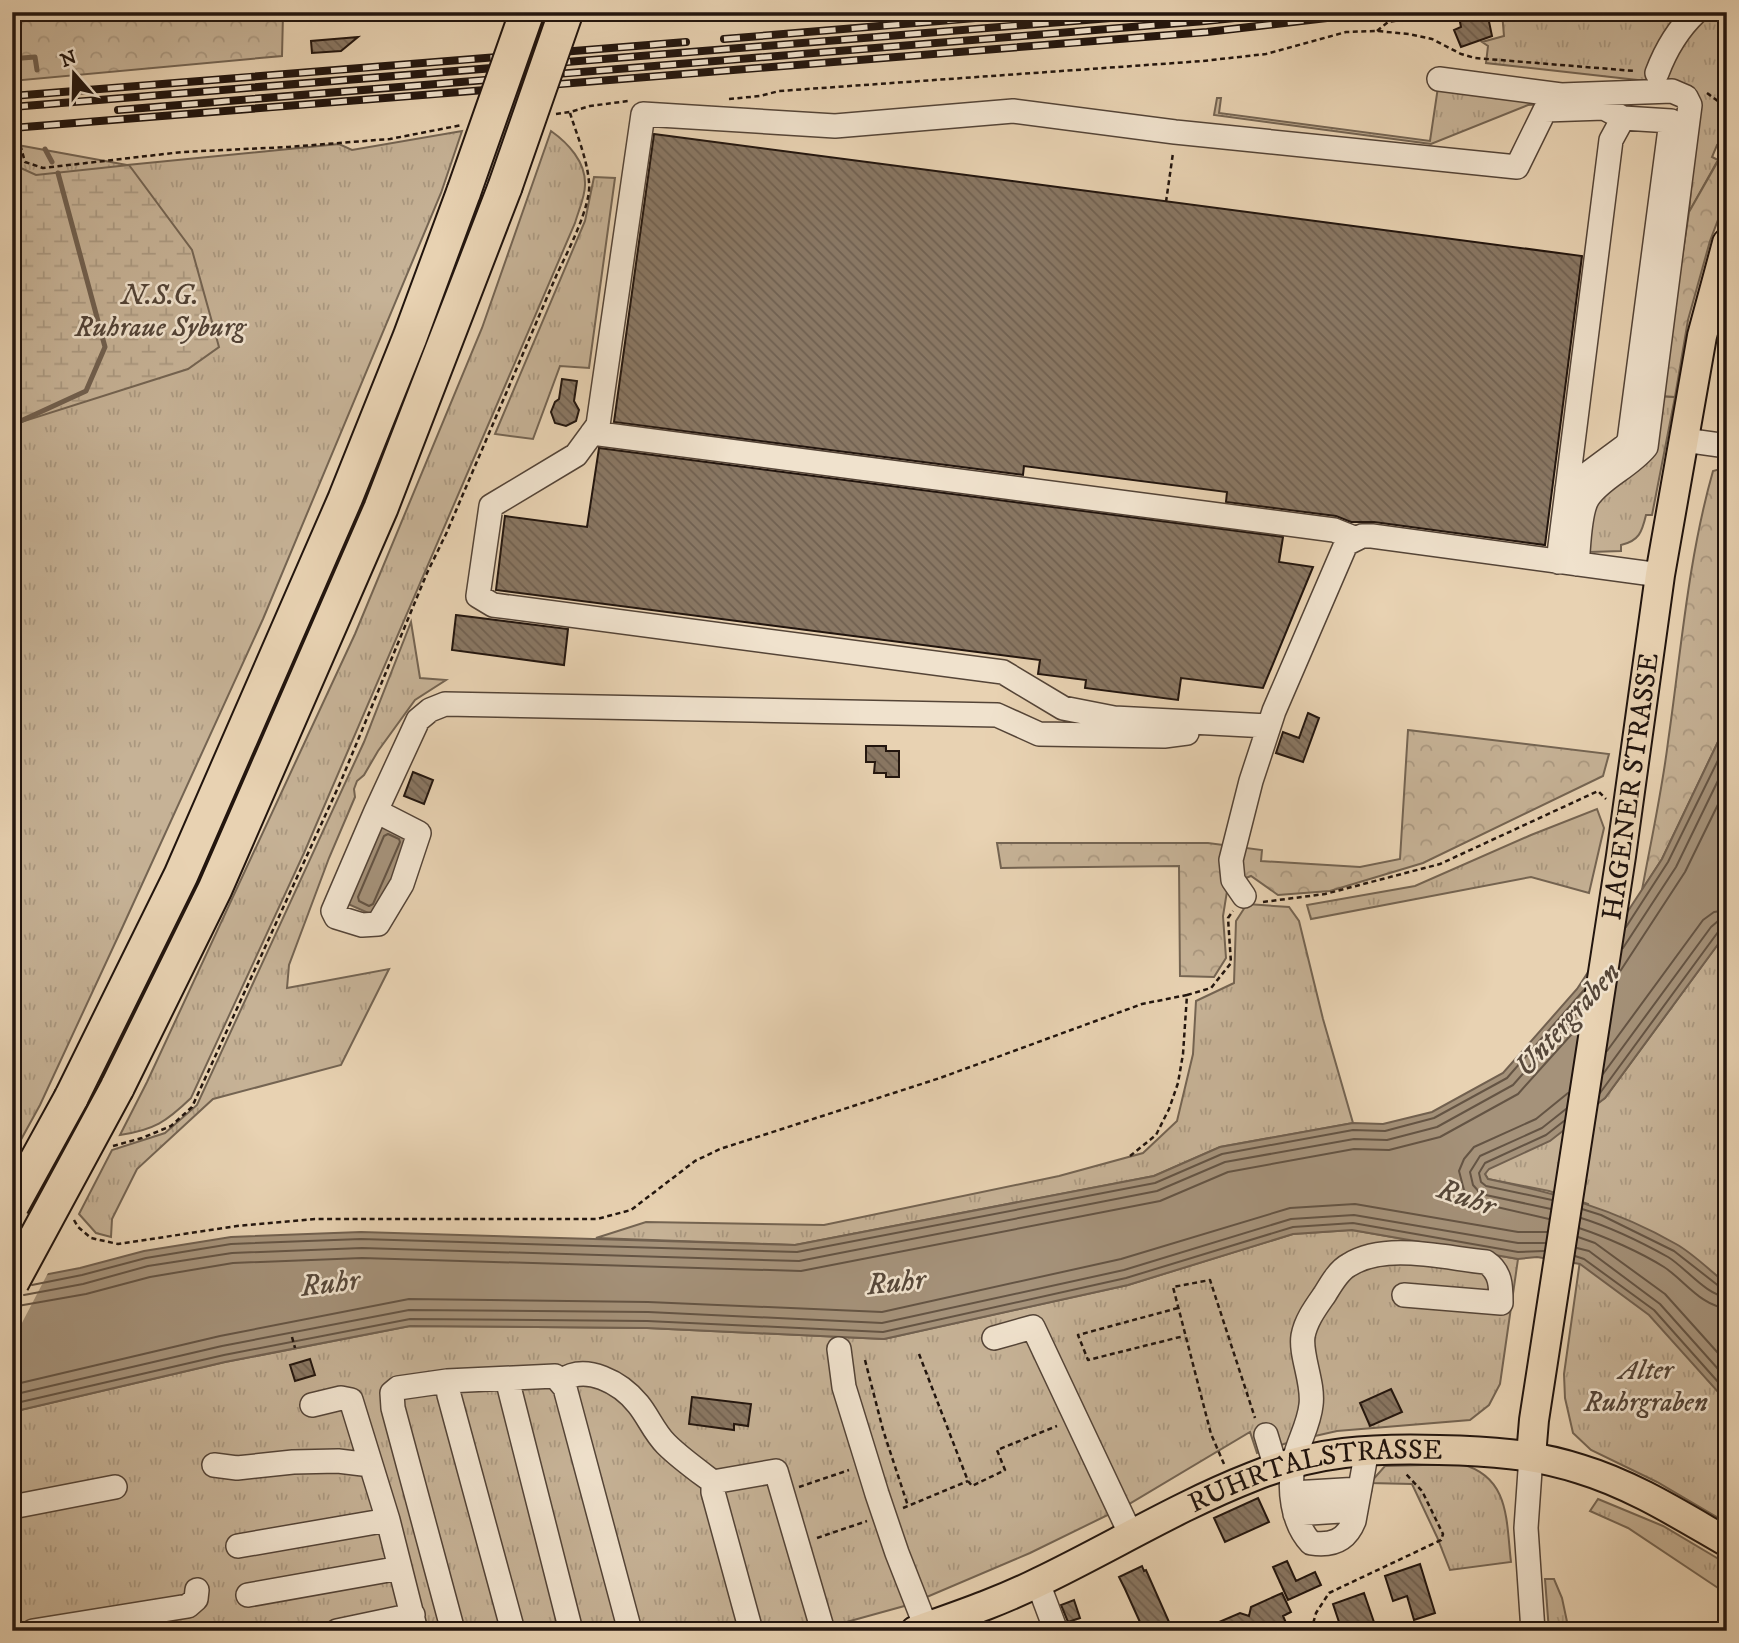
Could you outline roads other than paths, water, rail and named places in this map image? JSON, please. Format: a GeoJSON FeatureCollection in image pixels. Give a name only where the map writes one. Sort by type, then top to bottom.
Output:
{"type":"FeatureCollection","features":[{"type":"Feature","properties":{"kind":"highway"},"geometry":{"type":"LineString","coordinates":[[12,1205],[71,1098],[181,874],[345,499],[410,337],[527,12]]}},
{"type":"Feature","properties":{"kind":"highway"},"geometry":{"type":"LineString","coordinates":[[12,1282],[117,1088],[215,889],[381,508],[505,187],[566,12]]}},
{"type":"Feature","properties":{"kind":"main road","name":"HAGENER STRASSE"},"geometry":{"type":"LineString","coordinates":[[1531,1455],[1534,1420],[1621,856],[1660,575],[1702,336],[1727,243]]}},
{"type":"Feature","properties":{"kind":"main road","name":"RUHRTALSTRASSE"},"geometry":{"type":"LineString","coordinates":[[921,1629],[972,1622],[1038,1583],[1234,1485],[1317,1456],[1375,1449],[1484,1451],[1531,1455],[1582,1470],[1656,1501],[1727,1542]]}},
{"type":"Feature","properties":{"kind":"street"},"geometry":{"type":"LineString","coordinates":[[1657,73],[1664,54],[1683,24],[1696,12]]}},
{"type":"Feature","properties":{"kind":"street"},"geometry":{"type":"LineString","coordinates":[[1439,79],[1561,95],[1672,91],[1686,97],[1690,105],[1646,447],[1639,457],[1593,491],[1586,500],[1567,563]]}},
{"type":"Feature","properties":{"kind":"street"},"geometry":{"type":"LineString","coordinates":[[1268,726],[1114,718],[1063,708],[1003,672],[493,605],[478,596],[491,506],[576,455],[598,425],[643,114],[835,126],[1013,111],[1175,132],[1517,167],[1545,110],[1604,108],[1623,118],[1671,121],[1631,430],[1625,446],[1567,489]]}},
{"type":"Feature","properties":{"kind":"street"},"geometry":{"type":"LineString","coordinates":[[1567,563],[1567,489],[1611,140],[1623,118]]}},
{"type":"Feature","properties":{"kind":"street"},"geometry":{"type":"LineString","coordinates":[[592,433],[1320,528],[1354,538],[1372,536],[1660,575]]}},
{"type":"Feature","properties":{"kind":"street"},"geometry":{"type":"LineString","coordinates":[[1684,440],[1727,446]]}},
{"type":"Feature","properties":{"kind":"street"},"geometry":{"type":"LineString","coordinates":[[1244,896],[1233,880],[1231,860],[1268,726],[1340,555],[1346,544],[1354,538]]}},
{"type":"Feature","properties":{"kind":"street"},"geometry":{"type":"LineString","coordinates":[[376,811],[419,833],[402,884],[378,924],[362,925],[336,917],[333,911],[376,811],[418,720],[430,710],[445,704],[997,715],[1039,734],[1164,736],[1239,725]]}},
{"type":"Feature","properties":{"kind":"street"},"geometry":{"type":"LineString","coordinates":[[1285,1465],[1311,1405],[1310,1377],[1303,1338],[1309,1317],[1347,1265],[1370,1256],[1391,1252],[1486,1262],[1495,1268],[1501,1284],[1501,1303],[1404,1295]]}},
{"type":"Feature","properties":{"kind":"street"},"geometry":{"type":"LineString","coordinates":[[994,1338],[1033,1327],[1131,1535]]}},
{"type":"Feature","properties":{"kind":"street"},"geometry":{"type":"LineString","coordinates":[[839,1349],[844,1387],[921,1629]]}},
{"type":"Feature","properties":{"kind":"street"},"geometry":{"type":"LineString","coordinates":[[561,1381],[568,1376],[581,1374],[597,1376],[617,1384],[637,1402],[667,1444],[713,1482],[716,1505],[751,1631]]}},
{"type":"Feature","properties":{"kind":"street"},"geometry":{"type":"LineString","coordinates":[[453,1631],[403,1448],[392,1393],[398,1388],[447,1381],[555,1376],[561,1381],[630,1631]]}},
{"type":"Feature","properties":{"kind":"street"},"geometry":{"type":"LineString","coordinates":[[507,1379],[571,1631]]}},
{"type":"Feature","properties":{"kind":"street"},"geometry":{"type":"LineString","coordinates":[[447,1381],[513,1631]]}},
{"type":"Feature","properties":{"kind":"street"},"geometry":{"type":"LineString","coordinates":[[312,1405],[341,1398],[351,1400],[388,1520],[414,1623],[337,1631]]}},
{"type":"Feature","properties":{"kind":"street"},"geometry":{"type":"LineString","coordinates":[[1266,1435],[1285,1465],[1302,1534],[1311,1543],[1321,1544],[1343,1539],[1350,1532],[1375,1449]]}},
{"type":"Feature","properties":{"kind":"street"},"geometry":{"type":"LineString","coordinates":[[1531,1455],[1526,1528],[1533,1631]]}},
{"type":"Feature","properties":{"kind":"street"},"geometry":{"type":"LineString","coordinates":[[214,1465],[237,1468],[293,1462],[338,1461],[372,1465]]}},
{"type":"Feature","properties":{"kind":"street"},"geometry":{"type":"LineString","coordinates":[[713,1482],[776,1471],[823,1631]]}},
{"type":"Feature","properties":{"kind":"street"},"geometry":{"type":"LineString","coordinates":[[12,1507],[115,1487]]}},
{"type":"Feature","properties":{"kind":"street"},"geometry":{"type":"LineString","coordinates":[[1294,1504],[1358,1499]]}},
{"type":"Feature","properties":{"kind":"street"},"geometry":{"type":"LineString","coordinates":[[238,1546],[388,1520]]}},
{"type":"Feature","properties":{"kind":"street"},"geometry":{"type":"LineString","coordinates":[[248,1595],[400,1568]]}},
{"type":"Feature","properties":{"kind":"street"},"geometry":{"type":"LineString","coordinates":[[1038,1583],[1056,1631]]}},
{"type":"Feature","properties":{"kind":"street"},"geometry":{"type":"LineString","coordinates":[[33,1631],[188,1606],[196,1600],[197,1590]]}},
{"type":"Feature","properties":{"kind":"water"},"geometry":{"type":"Polygon","coordinates":[[[1727,723],[1727,932],[1605,1098],[1550,1141],[1489,1169],[1485,1174],[1488,1179],[1561,1196],[1630,1221],[1683,1248],[1727,1284],[1727,1402],[1649,1315],[1580,1264],[1537,1257],[1518,1259],[1352,1230],[1293,1234],[1128,1285],[884,1339],[647,1328],[410,1326],[225,1362],[12,1412],[12,1281],[80,1268],[144,1251],[231,1237],[361,1232],[795,1245],[1154,1176],[1220,1147],[1353,1123],[1383,1124],[1432,1112],[1503,1073],[1577,989],[1662,859],[1727,723]]]}},
{"type":"Feature","properties":{"kind":"water"},"geometry":{"type":"Polygon","coordinates":[[[382,823],[411,836],[375,916],[348,904],[382,823]]]}},
{"type":"Feature","properties":{"kind":"waterway"},"geometry":{"type":"LineString","coordinates":[[12,18],[18,35]]}},
{"type":"Feature","properties":{"kind":"waterway"},"geometry":{"type":"LineString","coordinates":[[22,58],[35,57],[37,70]]}},
{"type":"Feature","properties":{"kind":"waterway"},"geometry":{"type":"LineString","coordinates":[[45,149],[52,162]]}},
{"type":"Feature","properties":{"kind":"waterway"},"geometry":{"type":"LineString","coordinates":[[12,425],[86,391],[105,347],[58,173]]}},
{"type":"Feature","properties":{"kind":"railway"},"geometry":{"type":"LineString","coordinates":[[724,39],[1049,12]]}},
{"type":"Feature","properties":{"kind":"railway"},"geometry":{"type":"LineString","coordinates":[[12,107],[1184,12]]}},
{"type":"Feature","properties":{"kind":"railway"},"geometry":{"type":"LineString","coordinates":[[118,110],[1293,12]]}},
{"type":"Feature","properties":{"kind":"railway"},"geometry":{"type":"LineString","coordinates":[[12,128],[1207,32],[1378,12]]}},
{"type":"Feature","properties":{"kind":"railway"},"geometry":{"type":"LineString","coordinates":[[12,96],[686,42]]}},
{"type":"Feature","properties":{"kind":"park label","name":"N.S.G. Ruhraue Syburg"},"geometry":{"type":"Point","coordinates":[160,311]}},
{"type":"Feature","properties":{"kind":"park label","name":"Alter Ruhrgraben"},"geometry":{"type":"Point","coordinates":[1646,1386]}},
{"type":"Feature","properties":{"kind":"water label","name":"Untergraben"},"geometry":{"type":"Point","coordinates":[1568,1020]}},
{"type":"Feature","properties":{"kind":"water label","name":"Ruhr"},"geometry":{"type":"Point","coordinates":[1466,1198]}},
{"type":"Feature","properties":{"kind":"water label","name":"Ruhr"},"geometry":{"type":"Point","coordinates":[896,1283]}},
{"type":"Feature","properties":{"kind":"water label","name":"Ruhr"},"geometry":{"type":"Point","coordinates":[330,1284]}}]}
